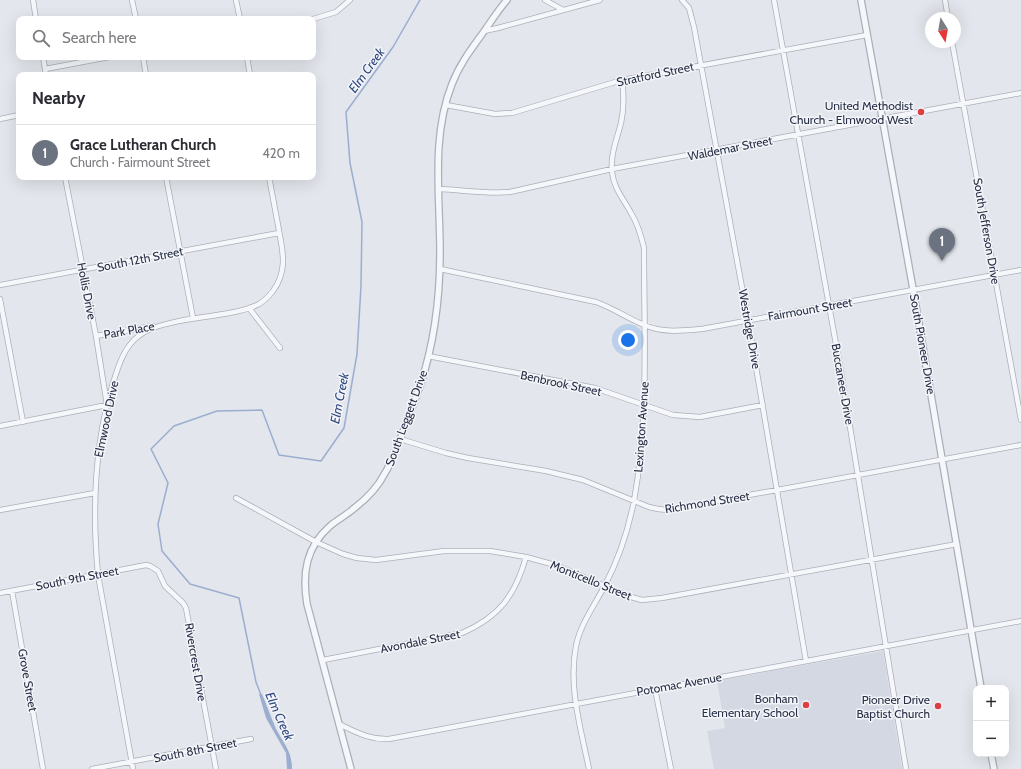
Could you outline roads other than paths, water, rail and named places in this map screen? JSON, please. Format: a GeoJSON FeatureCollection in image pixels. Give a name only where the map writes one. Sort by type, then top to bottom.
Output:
{"type":"FeatureCollection","features":[{"type":"Feature","properties":{"kind":"street"},"geometry":{"type":"LineString","coordinates":[[33,0],[36,16]]}},
{"type":"Feature","properties":{"kind":"street"},"geometry":{"type":"LineString","coordinates":[[132,0],[135,16]]}},
{"type":"Feature","properties":{"kind":"street"},"geometry":{"type":"LineString","coordinates":[[236,0],[239,16]]}},
{"type":"Feature","properties":{"kind":"street"},"geometry":{"type":"LineString","coordinates":[[316,18],[336,12],[350,0]]}},
{"type":"Feature","properties":{"kind":"street","name":"South Leggett Drive"},"geometry":{"type":"LineString","coordinates":[[351,769],[307,604],[304,575],[309,554],[321,535],[332,524],[352,510],[375,488],[385,473],[420,384],[428,356],[437,304],[440,269],[438,163],[441,124],[452,83],[461,65],[469,51],[507,0]]}},
{"type":"Feature","properties":{"kind":"street"},"geometry":{"type":"LineString","coordinates":[[546,0],[563,10]]}},
{"type":"Feature","properties":{"kind":"street"},"geometry":{"type":"LineString","coordinates":[[484,31],[600,0]]}},
{"type":"Feature","properties":{"kind":"street","name":"Westridge Drive"},"geometry":{"type":"LineString","coordinates":[[682,0],[689,8],[692,17],[717,150],[763,405],[806,661]]}},
{"type":"Feature","properties":{"kind":"street","name":"Buccaneer Drive"},"geometry":{"type":"LineString","coordinates":[[774,0],[873,560],[906,769]]}},
{"type":"Feature","properties":{"kind":"street","name":"South Pioneer Drive"},"geometry":{"type":"LineString","coordinates":[[861,0],[943,459],[980,685]]}},
{"type":"Feature","properties":{"kind":"street"},"geometry":{"type":"LineString","coordinates":[[945,0],[947,12]]}},
{"type":"Feature","properties":{"kind":"street","name":"Stratford Street"},"geometry":{"type":"LineString","coordinates":[[446,105],[495,114],[512,113],[622,80],[867,35]]}},
{"type":"Feature","properties":{"kind":"street","name":"South Jefferson Drive"},"geometry":{"type":"LineString","coordinates":[[953,48],[1021,420]]}},
{"type":"Feature","properties":{"kind":"street"},"geometry":{"type":"LineString","coordinates":[[44,60],[46,72]]}},
{"type":"Feature","properties":{"kind":"street"},"geometry":{"type":"LineString","coordinates":[[45,68],[92,60]]}},
{"type":"Feature","properties":{"kind":"street"},"geometry":{"type":"LineString","coordinates":[[144,60],[146,72]]}},
{"type":"Feature","properties":{"kind":"street"},"geometry":{"type":"LineString","coordinates":[[248,60],[250,72]]}},
{"type":"Feature","properties":{"kind":"street","name":"Lexington Avenue"},"geometry":{"type":"LineString","coordinates":[[589,769],[576,703],[573,671],[576,646],[583,625],[618,558],[627,533],[640,463],[644,406],[645,325],[643,243],[640,230],[617,190],[613,179],[612,169],[613,151],[621,122],[623,90],[622,80]]}},
{"type":"Feature","properties":{"kind":"street","name":"Waldemar Street"},"geometry":{"type":"LineString","coordinates":[[439,189],[498,193],[510,192],[612,169],[883,120],[1021,93]]}},
{"type":"Feature","properties":{"kind":"street"},"geometry":{"type":"LineString","coordinates":[[0,119],[16,116]]}},
{"type":"Feature","properties":{"kind":"street","name":"Hollis Drive"},"geometry":{"type":"LineString","coordinates":[[66,180],[96,336],[107,405]]}},
{"type":"Feature","properties":{"kind":"street"},"geometry":{"type":"LineString","coordinates":[[167,180],[193,318]]}},
{"type":"Feature","properties":{"kind":"street","name":"Elmwood Drive"},"geometry":{"type":"LineString","coordinates":[[133,769],[98,575],[94,522],[99,449],[107,405],[122,357],[134,339],[162,324],[249,308],[259,304],[270,296],[279,284],[284,260],[283,248],[270,180]]}},
{"type":"Feature","properties":{"kind":"street","name":"South 12th Street"},"geometry":{"type":"LineString","coordinates":[[0,286],[279,233]]}},
{"type":"Feature","properties":{"kind":"street","name":"Fairmount Street"},"geometry":{"type":"LineString","coordinates":[[440,269],[596,302],[645,325],[661,330],[679,332],[1021,270]]}},
{"type":"Feature","properties":{"kind":"street"},"geometry":{"type":"LineString","coordinates":[[0,299],[23,422]]}},
{"type":"Feature","properties":{"kind":"street"},"geometry":{"type":"LineString","coordinates":[[249,308],[280,348]]}},
{"type":"Feature","properties":{"kind":"street","name":"Park Place"},"geometry":{"type":"LineString","coordinates":[[96,336],[162,324]]}},
{"type":"Feature","properties":{"kind":"street","name":"Benbrook Street"},"geometry":{"type":"LineString","coordinates":[[428,356],[595,388],[673,415],[700,417],[763,405]]}},
{"type":"Feature","properties":{"kind":"street"},"geometry":{"type":"LineString","coordinates":[[0,426],[107,405]]}},
{"type":"Feature","properties":{"kind":"street","name":"Richmond Street"},"geometry":{"type":"LineString","coordinates":[[400,438],[446,453],[546,471],[583,480],[658,510],[668,510],[1021,445]]}},
{"type":"Feature","properties":{"kind":"street"},"geometry":{"type":"LineString","coordinates":[[0,510],[95,493]]}},
{"type":"Feature","properties":{"kind":"street","name":"Monticello Street"},"geometry":{"type":"LineString","coordinates":[[236,498],[316,542],[343,554],[357,558],[376,560],[444,551],[490,551],[526,557],[555,565],[631,597],[642,600],[650,600],[957,544]]}},
{"type":"Feature","properties":{"kind":"street","name":"Avondale Street"},"geometry":{"type":"LineString","coordinates":[[323,660],[462,633],[475,628],[498,612],[515,587],[526,557]]}},
{"type":"Feature","properties":{"kind":"street","name":"South 9th Street"},"geometry":{"type":"LineString","coordinates":[[0,593],[146,566],[154,568]]}},
{"type":"Feature","properties":{"kind":"street","name":"Rivercrest Drive"},"geometry":{"type":"LineString","coordinates":[[154,568],[158,571],[165,586],[183,603],[186,608],[216,769]]}},
{"type":"Feature","properties":{"kind":"street","name":"Grove Street"},"geometry":{"type":"LineString","coordinates":[[12,591],[44,769]]}},
{"type":"Feature","properties":{"kind":"street","name":"Potomac Avenue"},"geometry":{"type":"LineString","coordinates":[[339,724],[370,737],[377,739],[389,739],[1021,621]]}},
{"type":"Feature","properties":{"kind":"street"},"geometry":{"type":"LineString","coordinates":[[655,689],[671,769]]}},
{"type":"Feature","properties":{"kind":"street","name":"South 8th Street"},"geometry":{"type":"LineString","coordinates":[[92,769],[251,739]]}},
{"type":"Feature","properties":{"kind":"street"},"geometry":{"type":"LineString","coordinates":[[992,757],[994,769]]}},
{"type":"Feature","properties":{"kind":"water"},"geometry":{"type":"Polygon","coordinates":[[[259,694],[262,694],[276,729],[289,752],[292,769],[287,769],[286,753],[266,718],[259,694]]]}},
{"type":"Feature","properties":{"kind":"waterway","name":"Elm Creek"},"geometry":{"type":"LineString","coordinates":[[261,695],[256,682],[239,598],[190,584],[162,551],[158,524],[168,483],[151,449],[174,426],[217,411],[262,410],[279,455],[321,461],[344,428],[357,354],[361,286],[362,222],[350,163],[346,112],[393,47],[420,0]]}},
{"type":"Feature","properties":{"kind":"place","name":"United Methodist Church - Elmwood West"},"geometry":{"type":"Point","coordinates":[921,112]}},
{"type":"Feature","properties":{"kind":"place","name":"Grace Lutheran Church"},"geometry":{"type":"Point","coordinates":[942,261]}},
{"type":"Feature","properties":{"kind":"place","name":"Bonham Elementary School"},"geometry":{"type":"Point","coordinates":[806,705]}},
{"type":"Feature","properties":{"kind":"place","name":"Pioneer Drive Baptist Church"},"geometry":{"type":"Point","coordinates":[938,706]}}]}
